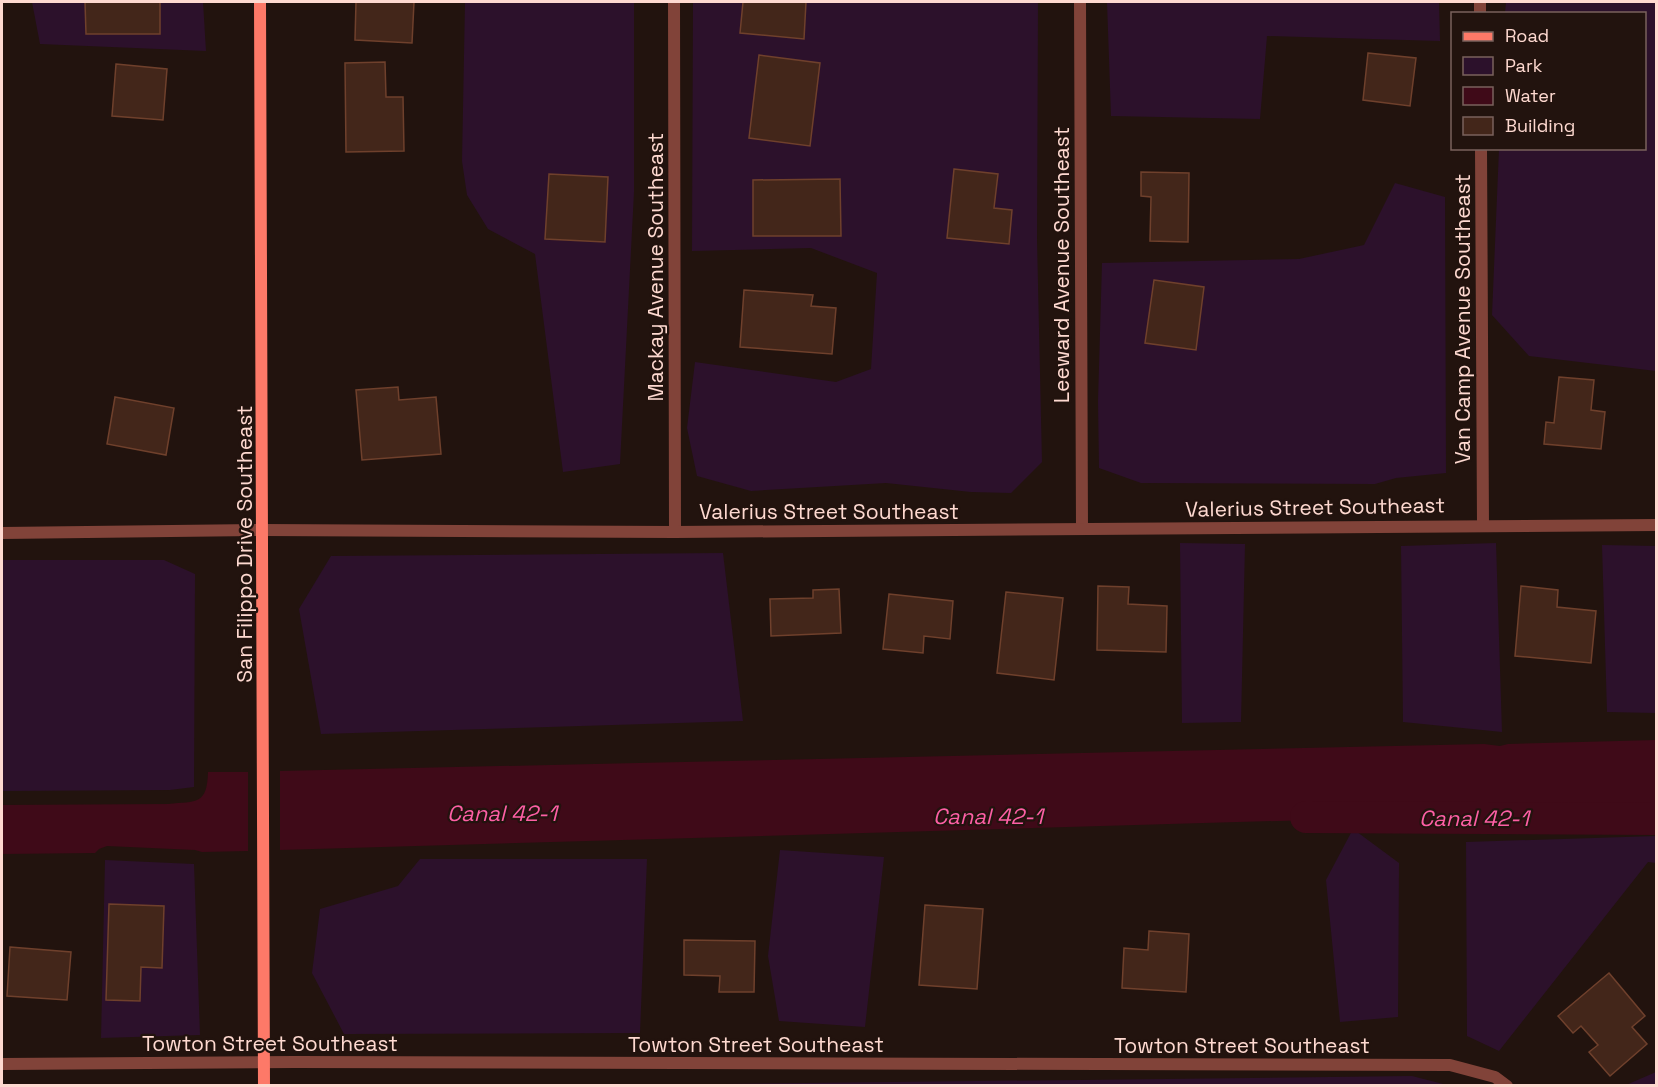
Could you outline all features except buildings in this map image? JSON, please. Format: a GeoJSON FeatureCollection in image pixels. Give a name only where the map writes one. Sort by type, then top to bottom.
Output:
{"type":"FeatureCollection","features":[{"type":"Feature","properties":{"kind":"street","name":"San Filippo Drive Southeast"},"geometry":{"type":"LineString","coordinates":[[260,2],[264,1086]]}},
{"type":"Feature","properties":{"kind":"street","name":"Mackay Avenue Southeast"},"geometry":{"type":"LineString","coordinates":[[674,2],[675,532]]}},
{"type":"Feature","properties":{"kind":"street","name":"Leeward Avenue Southeast"},"geometry":{"type":"LineString","coordinates":[[1080,2],[1082,529]]}},
{"type":"Feature","properties":{"kind":"street","name":"Van Camp Avenue Southeast"},"geometry":{"type":"LineString","coordinates":[[1481,150],[1483,525]]}},
{"type":"Feature","properties":{"kind":"street","name":"Valerius Street Southeast"},"geometry":{"type":"LineString","coordinates":[[2,534],[263,530],[675,532],[1656,525]]}},
{"type":"Feature","properties":{"kind":"street","name":"Towton Street Southeast"},"geometry":{"type":"LineString","coordinates":[[2,1064],[265,1062],[1450,1065],[1495,1077],[1507,1086]]}},
{"type":"Feature","properties":{"kind":"green space"},"geometry":{"type":"Polygon","coordinates":[[[32,2],[203,2],[206,51],[40,44],[32,2]]]}},
{"type":"Feature","properties":{"kind":"green space"},"geometry":{"type":"Polygon","coordinates":[[[465,2],[634,2],[634,192],[620,464],[563,472],[535,254],[488,229],[467,195],[462,161],[465,2]]]}},
{"type":"Feature","properties":{"kind":"green space"},"geometry":{"type":"Polygon","coordinates":[[[693,2],[1038,2],[1037,240],[1042,462],[1011,493],[971,492],[886,483],[751,491],[697,476],[687,428],[695,362],[836,382],[871,369],[877,273],[811,248],[692,251],[693,2]]]}},
{"type":"Feature","properties":{"kind":"green space"},"geometry":{"type":"Polygon","coordinates":[[[1107,2],[1439,2],[1440,41],[1267,36],[1260,119],[1111,116],[1107,2]]]}},
{"type":"Feature","properties":{"kind":"green space"},"geometry":{"type":"Polygon","coordinates":[[[1506,2],[1656,2],[1656,371],[1529,356],[1492,315],[1499,150],[1646,150],[1646,12],[1505,12],[1506,2]]]}},
{"type":"Feature","properties":{"kind":"green space"},"geometry":{"type":"Polygon","coordinates":[[[1395,183],[1445,197],[1446,473],[1396,478],[1375,484],[1141,483],[1099,468],[1098,401],[1102,263],[1299,259],[1364,245],[1395,183]]]}},
{"type":"Feature","properties":{"kind":"green space"},"geometry":{"type":"Polygon","coordinates":[[[1180,543],[1245,544],[1241,722],[1182,723],[1180,543]]]}},
{"type":"Feature","properties":{"kind":"green space"},"geometry":{"type":"Polygon","coordinates":[[[1496,543],[1502,732],[1403,722],[1401,546],[1496,543]]]}},
{"type":"Feature","properties":{"kind":"green space"},"geometry":{"type":"Polygon","coordinates":[[[1602,545],[1656,546],[1656,713],[1607,712],[1602,545]]]}},
{"type":"Feature","properties":{"kind":"green space"},"geometry":{"type":"Polygon","coordinates":[[[723,553],[743,721],[321,734],[299,609],[331,556],[723,553]]]}},
{"type":"Feature","properties":{"kind":"green space"},"geometry":{"type":"Polygon","coordinates":[[[2,560],[164,560],[195,574],[194,787],[170,790],[2,791],[2,560]]]}},
{"type":"Feature","properties":{"kind":"green space"},"geometry":{"type":"Polygon","coordinates":[[[1353,829],[1399,863],[1398,1017],[1340,1022],[1326,880],[1353,829]]]}},
{"type":"Feature","properties":{"kind":"green space"},"geometry":{"type":"Polygon","coordinates":[[[1656,836],[1656,863],[1648,862],[1499,1051],[1467,1036],[1466,842],[1656,836]]]}},
{"type":"Feature","properties":{"kind":"green space"},"geometry":{"type":"Polygon","coordinates":[[[780,850],[884,857],[865,1027],[779,1021],[768,956],[780,850]]]}},
{"type":"Feature","properties":{"kind":"green space"},"geometry":{"type":"Polygon","coordinates":[[[420,859],[647,859],[640,1033],[344,1034],[312,973],[320,909],[398,886],[420,859]]]}},
{"type":"Feature","properties":{"kind":"green space"},"geometry":{"type":"Polygon","coordinates":[[[105,860],[194,864],[200,1035],[101,1038],[105,860]]]}},
{"type":"Feature","properties":{"kind":"green space"},"geometry":{"type":"Polygon","coordinates":[[[1656,1072],[1656,1085],[1626,1085],[1656,1072]]]}},
{"type":"Feature","properties":{"kind":"green space"},"geometry":{"type":"Polygon","coordinates":[[[1412,1076],[1447,1085],[644,1085],[1412,1076]]]}},
{"type":"Feature","properties":{"kind":"water"},"geometry":{"type":"Polygon","coordinates":[[[1656,740],[1656,814],[1363,818],[1353,815],[1345,819],[280,850],[280,771],[1484,744],[1500,746],[1656,740]]]}},
{"type":"Feature","properties":{"kind":"water"},"geometry":{"type":"Polygon","coordinates":[[[208,772],[248,772],[248,851],[202,852],[107,846],[95,853],[2,854],[2,805],[168,804],[193,801],[203,796],[208,772]]]}},
{"type":"Feature","properties":{"kind":"waterway","name":"Canal 42-1"},"geometry":{"type":"LineString","coordinates":[[1306,817],[1656,819]]}}]}
